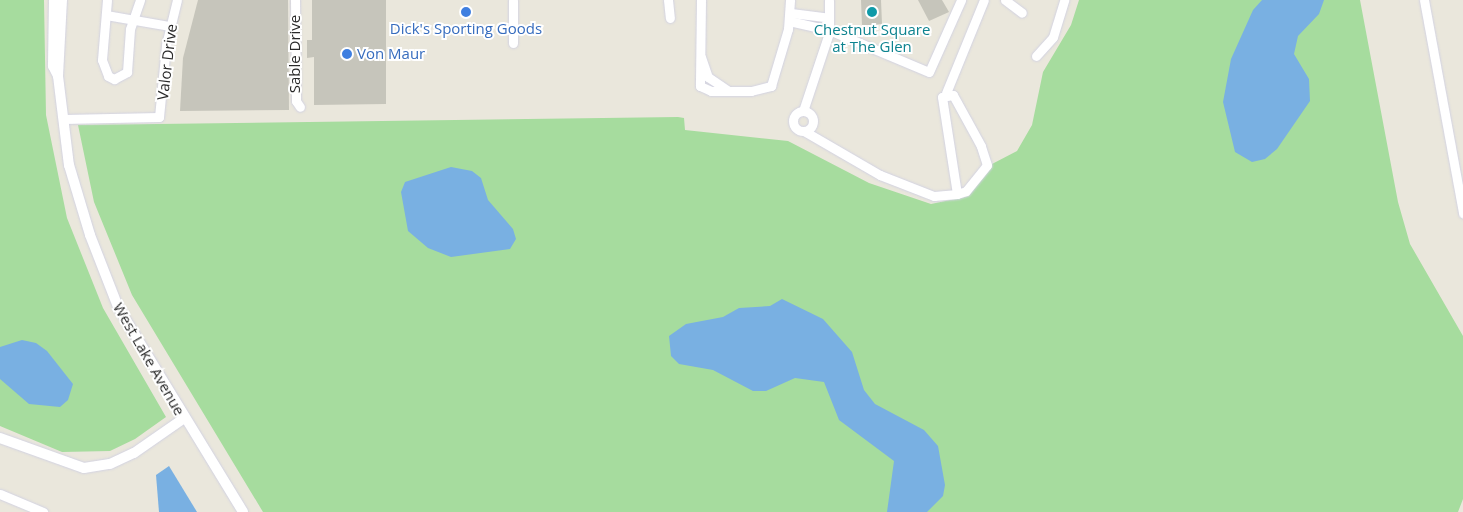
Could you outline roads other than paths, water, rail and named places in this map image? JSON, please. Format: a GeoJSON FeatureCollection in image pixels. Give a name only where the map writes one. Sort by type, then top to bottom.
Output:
{"type":"FeatureCollection","features":[{"type":"Feature","properties":{"kind":"street","name":"West Lake Avenue"},"geometry":{"type":"LineString","coordinates":[[54,0],[52,66],[58,76]]}},
{"type":"Feature","properties":{"kind":"street","name":"West Lake Avenue"},"geometry":{"type":"LineString","coordinates":[[62,0],[58,76],[69,165],[118,307],[183,419],[243,512]]}},
{"type":"Feature","properties":{"kind":"street"},"geometry":{"type":"LineString","coordinates":[[107,0],[102,60],[108,76],[114,79],[127,72],[133,19],[140,0]]}},
{"type":"Feature","properties":{"kind":"street","name":"Valor Drive"},"geometry":{"type":"LineString","coordinates":[[62,119],[159,117],[170,26],[177,0]]}},
{"type":"Feature","properties":{"kind":"street","name":"Sable Drive"},"geometry":{"type":"LineString","coordinates":[[295,0],[296,101],[300,107]]}},
{"type":"Feature","properties":{"kind":"street"},"geometry":{"type":"LineString","coordinates":[[513,0],[513,42]]}},
{"type":"Feature","properties":{"kind":"street"},"geometry":{"type":"LineString","coordinates":[[668,0],[670,18]]}},
{"type":"Feature","properties":{"kind":"street"},"geometry":{"type":"LineString","coordinates":[[701,0],[698,50],[708,77],[730,91],[764,91],[771,86],[790,17],[790,0]]}},
{"type":"Feature","properties":{"kind":"street"},"geometry":{"type":"LineString","coordinates":[[829,0],[829,30],[803,111],[793,121],[804,131],[880,175],[934,196],[956,194],[966,191],[987,165],[981,146],[953,95],[946,94]]}},
{"type":"Feature","properties":{"kind":"street"},"geometry":{"type":"LineString","coordinates":[[790,17],[829,30],[929,72],[961,0]]}},
{"type":"Feature","properties":{"kind":"street"},"geometry":{"type":"LineString","coordinates":[[956,194],[942,97],[946,94],[984,0]]}},
{"type":"Feature","properties":{"kind":"street"},"geometry":{"type":"LineString","coordinates":[[1005,0],[1022,13]]}},
{"type":"Feature","properties":{"kind":"street"},"geometry":{"type":"LineString","coordinates":[[1036,56],[1054,37],[1064,0]]}},
{"type":"Feature","properties":{"kind":"street"},"geometry":{"type":"LineString","coordinates":[[1424,0],[1463,213]]}},
{"type":"Feature","properties":{"kind":"street"},"geometry":{"type":"LineString","coordinates":[[106,15],[170,26]]}},
{"type":"Feature","properties":{"kind":"street"},"geometry":{"type":"LineString","coordinates":[[790,17],[829,18]]}},
{"type":"Feature","properties":{"kind":"street"},"geometry":{"type":"LineString","coordinates":[[803,111],[813,119],[810,128],[804,131]]}},
{"type":"Feature","properties":{"kind":"street"},"geometry":{"type":"LineString","coordinates":[[0,438],[84,468],[110,464],[134,453],[183,419]]}},
{"type":"Feature","properties":{"kind":"street"},"geometry":{"type":"LineString","coordinates":[[0,494],[43,512]]}},
{"type":"Feature","properties":{"kind":"water"},"geometry":{"type":"Polygon","coordinates":[[[1262,0],[1324,0],[1319,14],[1298,36],[1294,54],[1309,79],[1310,101],[1277,149],[1265,159],[1252,162],[1235,152],[1223,102],[1231,59],[1253,10],[1262,0]]]}},
{"type":"Feature","properties":{"kind":"water"},"geometry":{"type":"Polygon","coordinates":[[[451,167],[472,171],[481,178],[488,200],[513,229],[516,239],[510,249],[451,257],[428,248],[408,231],[401,192],[405,182],[451,167]]]}},
{"type":"Feature","properties":{"kind":"water"},"geometry":{"type":"Polygon","coordinates":[[[782,299],[823,319],[852,352],[864,390],[875,404],[924,430],[938,446],[945,485],[943,496],[927,512],[887,512],[894,461],[839,420],[824,382],[795,378],[766,391],[753,391],[713,370],[679,364],[671,356],[669,336],[686,324],[723,317],[739,308],[770,306],[782,299]]]}},
{"type":"Feature","properties":{"kind":"water"},"geometry":{"type":"Polygon","coordinates":[[[22,340],[36,343],[47,351],[73,384],[68,400],[60,407],[29,404],[0,379],[0,347],[22,340]]]}},
{"type":"Feature","properties":{"kind":"water"},"geometry":{"type":"Polygon","coordinates":[[[169,466],[197,512],[159,512],[156,475],[169,466]]]}},
{"type":"Feature","properties":{"kind":"place","name":"Dick's Sporting Goods"},"geometry":{"type":"Point","coordinates":[466,12]}},
{"type":"Feature","properties":{"kind":"place","name":"Chestnut Square at The Glen"},"geometry":{"type":"Point","coordinates":[872,12]}},
{"type":"Feature","properties":{"kind":"place","name":"Von Maur"},"geometry":{"type":"Point","coordinates":[347,54]}}]}
